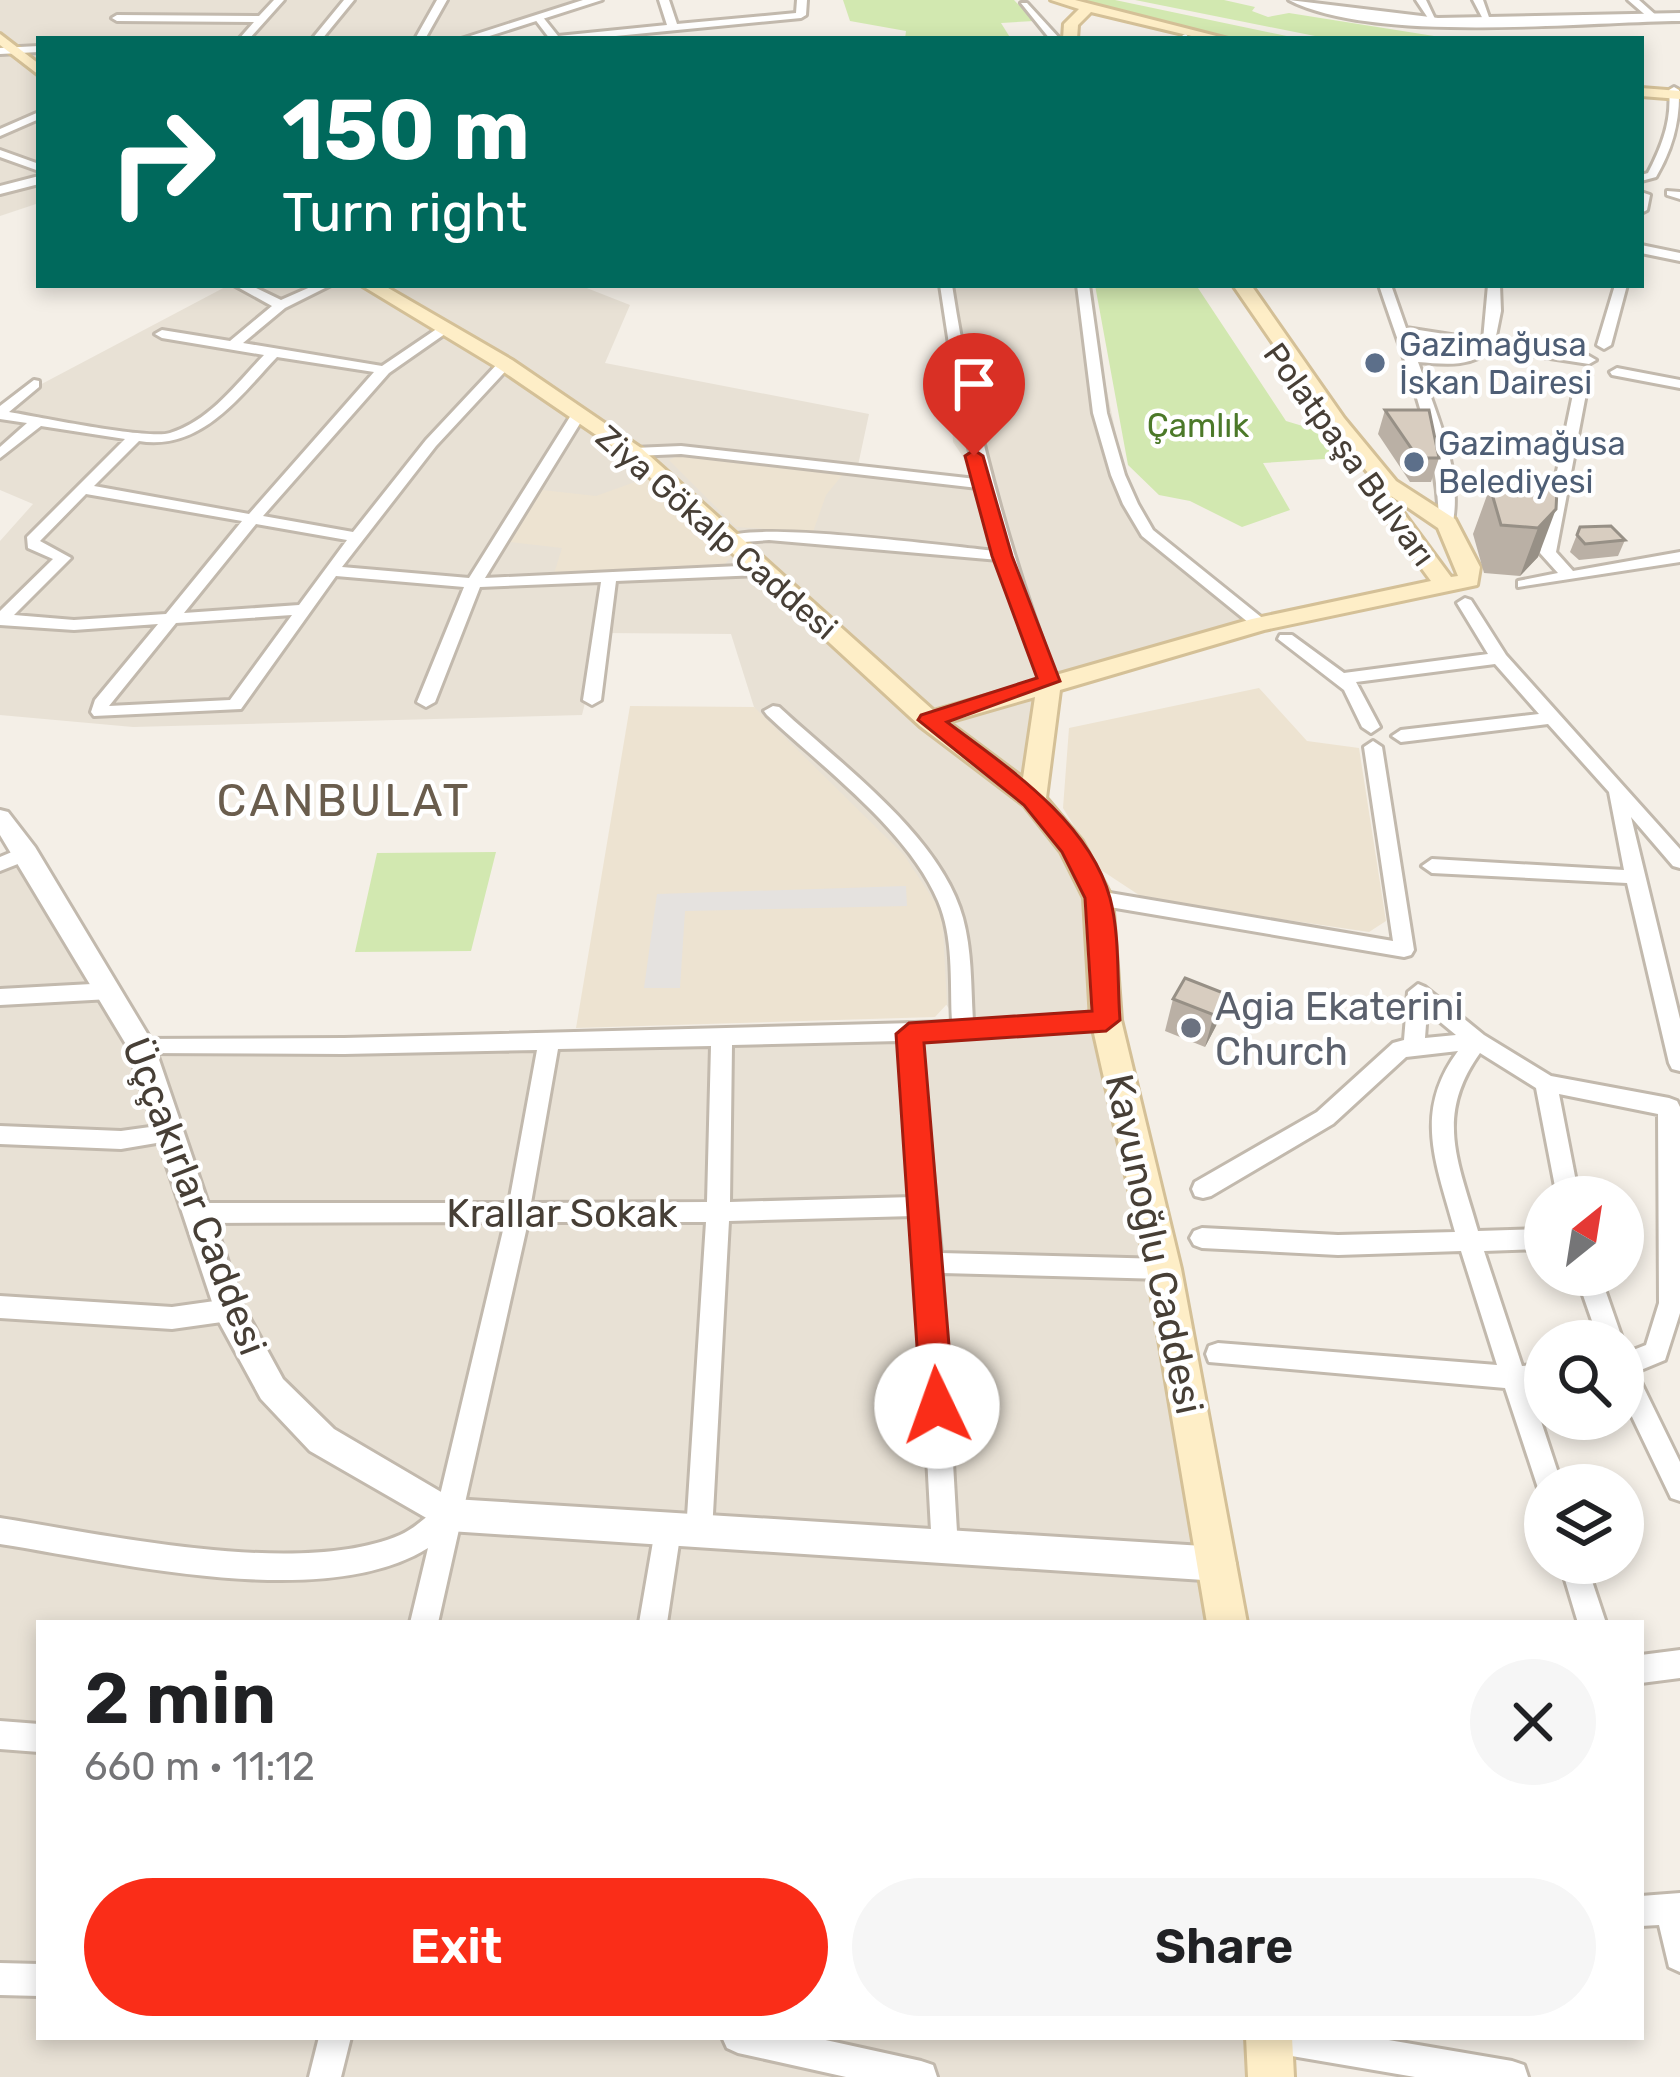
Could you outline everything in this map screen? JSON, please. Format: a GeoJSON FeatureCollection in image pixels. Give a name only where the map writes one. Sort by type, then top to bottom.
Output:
{"type":"FeatureCollection","features":[{"type":"Feature","properties":{"kind":"main road"},"geometry":{"type":"LineString","coordinates":[[1042,0],[1207,36]]}},
{"type":"Feature","properties":{"kind":"main road"},"geometry":{"type":"LineString","coordinates":[[1058,0],[1183,36]]}},
{"type":"Feature","properties":{"kind":"main road"},"geometry":{"type":"LineString","coordinates":[[1070,36],[1071,24],[1091,11]]}},
{"type":"Feature","properties":{"kind":"main road"},"geometry":{"type":"LineString","coordinates":[[1081,36],[1091,11]]}},
{"type":"Feature","properties":{"kind":"main road"},"geometry":{"type":"LineString","coordinates":[[0,38],[11,55]]}},
{"type":"Feature","properties":{"kind":"main road"},"geometry":{"type":"LineString","coordinates":[[1644,91],[1678,97]]}},
{"type":"Feature","properties":{"kind":"main road","name":"Ziya Gökalp Caddesi"},"geometry":{"type":"LineString","coordinates":[[375,288],[506,364],[634,452],[929,720]]}},
{"type":"Feature","properties":{"kind":"main road","name":"Polatpaşa Bulvarı"},"geometry":{"type":"LineString","coordinates":[[1232,288],[1324,422],[1456,595],[1471,575],[1435,493],[1398,491],[1337,422],[1244,288]]}},
{"type":"Feature","properties":{"kind":"main road"},"geometry":{"type":"LineString","coordinates":[[929,720],[1049,681],[1260,624],[1456,595]]}},
{"type":"Feature","properties":{"kind":"main road"},"geometry":{"type":"LineString","coordinates":[[1033,799],[1049,681]]}},
{"type":"Feature","properties":{"kind":"main road","name":"Kavunoğlu Caddesi"},"geometry":{"type":"LineString","coordinates":[[929,720],[1033,799],[1072,848],[1098,898],[1106,1020],[1164,1269],[1227,1620]]}},
{"type":"Feature","properties":{"kind":"main road"},"geometry":{"type":"LineString","coordinates":[[1271,2077],[1272,2040]]}},
{"type":"Feature","properties":{"kind":"street"},"geometry":{"type":"LineString","coordinates":[[247,36],[279,0]]}},
{"type":"Feature","properties":{"kind":"street"},"geometry":{"type":"LineString","coordinates":[[319,36],[349,0]]}},
{"type":"Feature","properties":{"kind":"street"},"geometry":{"type":"LineString","coordinates":[[423,36],[442,0]]}},
{"type":"Feature","properties":{"kind":"street"},"geometry":{"type":"LineString","coordinates":[[477,36],[596,0]]}},
{"type":"Feature","properties":{"kind":"street"},"geometry":{"type":"LineString","coordinates":[[664,0],[673,28]]}},
{"type":"Feature","properties":{"kind":"street"},"geometry":{"type":"LineString","coordinates":[[733,0],[738,21]]}},
{"type":"Feature","properties":{"kind":"street"},"geometry":{"type":"LineString","coordinates":[[587,36],[801,15],[802,0]]}},
{"type":"Feature","properties":{"kind":"street"},"geometry":{"type":"LineString","coordinates":[[1295,0],[1432,19],[1680,17]]}},
{"type":"Feature","properties":{"kind":"street"},"geometry":{"type":"LineString","coordinates":[[1421,0],[1432,19]]}},
{"type":"Feature","properties":{"kind":"street"},"geometry":{"type":"LineString","coordinates":[[1478,0],[1489,21]]}},
{"type":"Feature","properties":{"kind":"street"},"geometry":{"type":"LineString","coordinates":[[1633,0],[1653,17]]}},
{"type":"Feature","properties":{"kind":"street"},"geometry":{"type":"LineString","coordinates":[[1024,5],[1052,36]]}},
{"type":"Feature","properties":{"kind":"street"},"geometry":{"type":"LineString","coordinates":[[118,18],[262,19]]}},
{"type":"Feature","properties":{"kind":"street"},"geometry":{"type":"LineString","coordinates":[[538,18],[553,36]]}},
{"type":"Feature","properties":{"kind":"street"},"geometry":{"type":"LineString","coordinates":[[1644,175],[1655,170],[1675,134],[1678,97]]}},
{"type":"Feature","properties":{"kind":"street"},"geometry":{"type":"LineString","coordinates":[[0,133],[36,116]]}},
{"type":"Feature","properties":{"kind":"street"},"geometry":{"type":"LineString","coordinates":[[0,122],[24,122]]}},
{"type":"Feature","properties":{"kind":"street"},"geometry":{"type":"LineString","coordinates":[[0,153],[36,167]]}},
{"type":"Feature","properties":{"kind":"street"},"geometry":{"type":"LineString","coordinates":[[0,190],[36,182]]}},
{"type":"Feature","properties":{"kind":"street"},"geometry":{"type":"LineString","coordinates":[[1644,250],[1680,257]]}},
{"type":"Feature","properties":{"kind":"street"},"geometry":{"type":"LineString","coordinates":[[246,288],[281,305]]}},
{"type":"Feature","properties":{"kind":"street"},"geometry":{"type":"LineString","coordinates":[[233,345],[281,305],[318,288]]}},
{"type":"Feature","properties":{"kind":"street"},"geometry":{"type":"LineString","coordinates":[[946,288],[967,428],[981,484],[1002,556],[1049,681]]}},
{"type":"Feature","properties":{"kind":"street"},"geometry":{"type":"LineString","coordinates":[[1083,288],[1092,376],[1106,443],[1135,514],[1147,533],[1260,624]]}},
{"type":"Feature","properties":{"kind":"street"},"geometry":{"type":"LineString","coordinates":[[1386,288],[1410,358],[1435,493],[1447,524]]}},
{"type":"Feature","properties":{"kind":"street"},"geometry":{"type":"LineString","coordinates":[[1492,343],[1494,288]]}},
{"type":"Feature","properties":{"kind":"street"},"geometry":{"type":"LineString","coordinates":[[1604,345],[1620,288]]}},
{"type":"Feature","properties":{"kind":"street"},"geometry":{"type":"LineString","coordinates":[[446,328],[384,370],[167,621],[101,704],[100,712],[236,705],[356,537],[460,408],[506,364]]}},
{"type":"Feature","properties":{"kind":"street"},"geometry":{"type":"LineString","coordinates":[[1402,331],[1588,360]]}},
{"type":"Feature","properties":{"kind":"street"},"geometry":{"type":"LineString","coordinates":[[161,334],[384,370]]}},
{"type":"Feature","properties":{"kind":"street"},"geometry":{"type":"LineString","coordinates":[[1410,358],[1468,361],[1492,343]]}},
{"type":"Feature","properties":{"kind":"street"},"geometry":{"type":"LineString","coordinates":[[0,414],[160,440],[189,434],[274,352]]}},
{"type":"Feature","properties":{"kind":"street"},"geometry":{"type":"LineString","coordinates":[[1617,372],[1680,384]]}},
{"type":"Feature","properties":{"kind":"street"},"geometry":{"type":"LineString","coordinates":[[1569,576],[1548,553],[1582,378]]}},
{"type":"Feature","properties":{"kind":"street"},"geometry":{"type":"LineString","coordinates":[[0,414],[34,384]]}},
{"type":"Feature","properties":{"kind":"street"},"geometry":{"type":"LineString","coordinates":[[426,702],[474,583],[580,412]]}},
{"type":"Feature","properties":{"kind":"street"},"geometry":{"type":"LineString","coordinates":[[0,454],[38,421]]}},
{"type":"Feature","properties":{"kind":"street"},"geometry":{"type":"LineString","coordinates":[[1,620],[63,558],[33,545],[32,540],[136,436]]}},
{"type":"Feature","properties":{"kind":"street"},"geometry":{"type":"LineString","coordinates":[[634,452],[681,450],[981,484]]}},
{"type":"Feature","properties":{"kind":"street"},"geometry":{"type":"LineString","coordinates":[[83,489],[356,537]]}},
{"type":"Feature","properties":{"kind":"street"},"geometry":{"type":"LineString","coordinates":[[1400,520],[1435,493]]}},
{"type":"Feature","properties":{"kind":"street"},"geometry":{"type":"LineString","coordinates":[[731,538],[769,535],[1002,556]]}},
{"type":"Feature","properties":{"kind":"street"},"geometry":{"type":"LineString","coordinates":[[1524,584],[1680,557]]}},
{"type":"Feature","properties":{"kind":"street"},"geometry":{"type":"LineString","coordinates":[[332,571],[474,583],[760,569]]}},
{"type":"Feature","properties":{"kind":"street"},"geometry":{"type":"LineString","coordinates":[[592,700],[609,578]]}},
{"type":"Feature","properties":{"kind":"street"},"geometry":{"type":"LineString","coordinates":[[1456,595],[1499,658],[1680,861]]}},
{"type":"Feature","properties":{"kind":"street"},"geometry":{"type":"LineString","coordinates":[[1,620],[74,625],[306,609]]}},
{"type":"Feature","properties":{"kind":"street"},"geometry":{"type":"LineString","coordinates":[[1098,898],[1404,950],[1364,705],[1341,679],[1286,639]]}},
{"type":"Feature","properties":{"kind":"street"},"geometry":{"type":"LineString","coordinates":[[1341,679],[1499,658]]}},
{"type":"Feature","properties":{"kind":"street"},"geometry":{"type":"LineString","coordinates":[[773,711],[903,839],[938,881],[950,906],[956,938],[963,1031]]}},
{"type":"Feature","properties":{"kind":"street"},"geometry":{"type":"LineString","coordinates":[[1400,736],[1551,718]]}},
{"type":"Feature","properties":{"kind":"street"},"geometry":{"type":"LineString","coordinates":[[1616,790],[1680,1063]]}},
{"type":"Feature","properties":{"kind":"street","name":"Üççakırlar Caddesi"},"geometry":{"type":"LineString","coordinates":[[0,818],[13,859],[110,991],[140,1045],[229,1310],[272,1389],[322,1440],[449,1515]]}},
{"type":"Feature","properties":{"kind":"street"},"geometry":{"type":"LineString","coordinates":[[1432,866],[1636,878]]}},
{"type":"Feature","properties":{"kind":"street"},"geometry":{"type":"LineString","coordinates":[[0,997],[110,991]]}},
{"type":"Feature","properties":{"kind":"street"},"geometry":{"type":"LineString","coordinates":[[1414,1047],[1418,992],[1477,1041],[1546,1082],[1674,1103],[1675,1260],[1668,1353]]}},
{"type":"Feature","properties":{"kind":"street"},"geometry":{"type":"LineString","coordinates":[[140,1045],[909,1034],[1106,1020]]}},
{"type":"Feature","properties":{"kind":"street"},"geometry":{"type":"LineString","coordinates":[[909,1034],[930,1263],[945,1549]]}},
{"type":"Feature","properties":{"kind":"street"},"geometry":{"type":"LineString","coordinates":[[654,1620],[684,1531],[718,1212],[722,1036]]}},
{"type":"Feature","properties":{"kind":"street"},"geometry":{"type":"LineString","coordinates":[[1203,1190],[1325,1118],[1400,1049],[1477,1041]]}},
{"type":"Feature","properties":{"kind":"street"},"geometry":{"type":"LineString","coordinates":[[1477,1041],[1453,1074],[1440,1133],[1469,1241],[1542,1464]]}},
{"type":"Feature","properties":{"kind":"street"},"geometry":{"type":"LineString","coordinates":[[425,1620],[518,1214],[549,1042]]}},
{"type":"Feature","properties":{"kind":"street"},"geometry":{"type":"LineString","coordinates":[[1546,1082],[1564,1176]]}},
{"type":"Feature","properties":{"kind":"street"},"geometry":{"type":"LineString","coordinates":[[0,1135],[121,1140],[172,1133]]}},
{"type":"Feature","properties":{"kind":"street","name":"Krallar Sokak"},"geometry":{"type":"LineString","coordinates":[[200,1213],[518,1214],[925,1206]]}},
{"type":"Feature","properties":{"kind":"street"},"geometry":{"type":"LineString","coordinates":[[1202,1238],[1338,1245],[1524,1240]]}},
{"type":"Feature","properties":{"kind":"street"},"geometry":{"type":"LineString","coordinates":[[930,1263],[1164,1269]]}},
{"type":"Feature","properties":{"kind":"street"},"geometry":{"type":"LineString","coordinates":[[0,1306],[172,1318],[229,1310]]}},
{"type":"Feature","properties":{"kind":"street"},"geometry":{"type":"LineString","coordinates":[[1218,1354],[1524,1377]]}},
{"type":"Feature","properties":{"kind":"street"},"geometry":{"type":"LineString","coordinates":[[1644,1413],[1680,1489]]}},
{"type":"Feature","properties":{"kind":"street"},"geometry":{"type":"LineString","coordinates":[[0,1531],[218,1562],[274,1564],[345,1561],[405,1547],[449,1515],[1219,1564]]}},
{"type":"Feature","properties":{"kind":"street"},"geometry":{"type":"LineString","coordinates":[[1580,1584],[1591,1620]]}},
{"type":"Feature","properties":{"kind":"street"},"geometry":{"type":"LineString","coordinates":[[1644,1669],[1680,1664]]}},
{"type":"Feature","properties":{"kind":"street"},"geometry":{"type":"LineString","coordinates":[[0,1735],[36,1738]]}},
{"type":"Feature","properties":{"kind":"street"},"geometry":{"type":"LineString","coordinates":[[1664,1909],[1680,1955]]}},
{"type":"Feature","properties":{"kind":"street"},"geometry":{"type":"LineString","coordinates":[[0,1978],[36,1980]]}},
{"type":"Feature","properties":{"kind":"street"},"geometry":{"type":"LineString","coordinates":[[326,2077],[334,2040]]}},
{"type":"Feature","properties":{"kind":"street"},"geometry":{"type":"LineString","coordinates":[[751,2040],[913,2076]]}},
{"type":"Feature","properties":{"kind":"street"},"geometry":{"type":"LineString","coordinates":[[1290,2040],[1512,2077]]}},
{"type":"Feature","properties":{"kind":"shaded area"},"geometry":{"type":"Polygon","coordinates":[[[0,0],[595,0],[478,36],[36,36],[36,204],[0,216],[0,0]]]}},
{"type":"Feature","properties":{"kind":"shaded area"},"geometry":{"type":"Polygon","coordinates":[[[223,288],[587,288],[630,305],[605,363],[869,414],[857,470],[980,482],[953,442],[945,288],[1086,288],[1130,502],[1248,627],[1046,682],[1037,804],[1098,898],[1222,1620],[36,1620],[36,2040],[1252,2040],[1255,2077],[0,2077],[0,854],[26,853],[140,1045],[962,1029],[754,707],[731,634],[602,633],[582,715],[133,727],[0,715],[0,541],[33,504],[0,490],[0,406],[223,288]]]}},
{"type":"Feature","properties":{"kind":"shaded area"},"geometry":{"type":"Polygon","coordinates":[[[682,454],[844,473],[826,495],[813,532],[736,527],[669,460],[682,454]]]}},
{"type":"Feature","properties":{"kind":"shaded area"},"geometry":{"type":"Polygon","coordinates":[[[646,478],[731,557],[722,567],[554,574],[562,548],[510,542],[542,490],[596,496],[646,478]]]}},
{"type":"Feature","properties":{"kind":"shaded area"},"geometry":{"type":"Polygon","coordinates":[[[1259,688],[1307,741],[1359,748],[1386,921],[1369,932],[1145,899],[1101,870],[1063,808],[1069,728],[1259,688]]]}},
{"type":"Feature","properties":{"kind":"shaded area"},"geometry":{"type":"Polygon","coordinates":[[[630,706],[754,707],[904,855],[942,913],[947,1004],[935,1017],[576,1028],[630,706]]]}},
{"type":"Feature","properties":{"kind":"shaded area"},"geometry":{"type":"Polygon","coordinates":[[[906,886],[907,906],[685,911],[680,988],[644,988],[657,894],[906,886]]]}},
{"type":"Feature","properties":{"kind":"green space"},"geometry":{"type":"Polygon","coordinates":[[[843,0],[1014,0],[1034,21],[1001,23],[1009,36],[905,36],[906,31],[850,21],[843,0]]]}},
{"type":"Feature","properties":{"kind":"green space"},"geometry":{"type":"Polygon","coordinates":[[[1088,0],[1115,0],[1287,36],[1217,36],[1090,6],[1088,0]]]}},
{"type":"Feature","properties":{"kind":"green space"},"geometry":{"type":"Polygon","coordinates":[[[1135,0],[1224,0],[1255,7],[1252,11],[1268,17],[1289,13],[1434,36],[1315,36],[1135,0]]]}},
{"type":"Feature","properties":{"kind":"green space","name":"Çamlık"},"geometry":{"type":"Polygon","coordinates":[[[1096,288],[1198,288],[1286,421],[1316,430],[1339,458],[1263,463],[1290,510],[1242,527],[1190,501],[1159,495],[1128,465],[1096,288]]]}},
{"type":"Feature","properties":{"kind":"green space"},"geometry":{"type":"Polygon","coordinates":[[[496,852],[471,951],[355,952],[377,853],[496,852]]]}},
{"type":"Feature","properties":{"kind":"building"},"geometry":{"type":"Polygon","coordinates":[[[1385,410],[1429,410],[1439,458],[1418,458],[1385,410]]]}},
{"type":"Feature","properties":{"kind":"building"},"geometry":{"type":"Polygon","coordinates":[[[1510,481],[1549,484],[1557,490],[1556,509],[1538,528],[1501,525],[1490,487],[1512,488],[1510,481]]]}},
{"type":"Feature","properties":{"kind":"building"},"geometry":{"type":"Polygon","coordinates":[[[1611,526],[1625,540],[1585,544],[1577,535],[1580,527],[1611,526]]]}},
{"type":"Feature","properties":{"kind":"building"},"geometry":{"type":"Polygon","coordinates":[[[1185,978],[1226,994],[1214,1015],[1173,999],[1185,978]]]}},
{"type":"Feature","properties":{"kind":"place","name":"Gazimağusa İskan Dairesi"},"geometry":{"type":"Point","coordinates":[1375,363]}},
{"type":"Feature","properties":{"kind":"place","name":"Gazimağusa Belediyesi"},"geometry":{"type":"Point","coordinates":[1414,462]}},
{"type":"Feature","properties":{"kind":"place","name":"Agia Ekaterini Church"},"geometry":{"type":"Point","coordinates":[1191,1028]}},
{"type":"Feature","properties":{"kind":"district","name":"CANBULAT"},"geometry":{"type":"Point","coordinates":[344,800]}},
{"type":"Feature","properties":{"kind":"route"},"geometry":{"type":"LineString","coordinates":[[937,1406],[930,1263],[909,1034],[1106,1020],[1098,898],[1072,848],[1033,799],[929,720],[1049,681],[1002,556],[974,456]]}}]}
